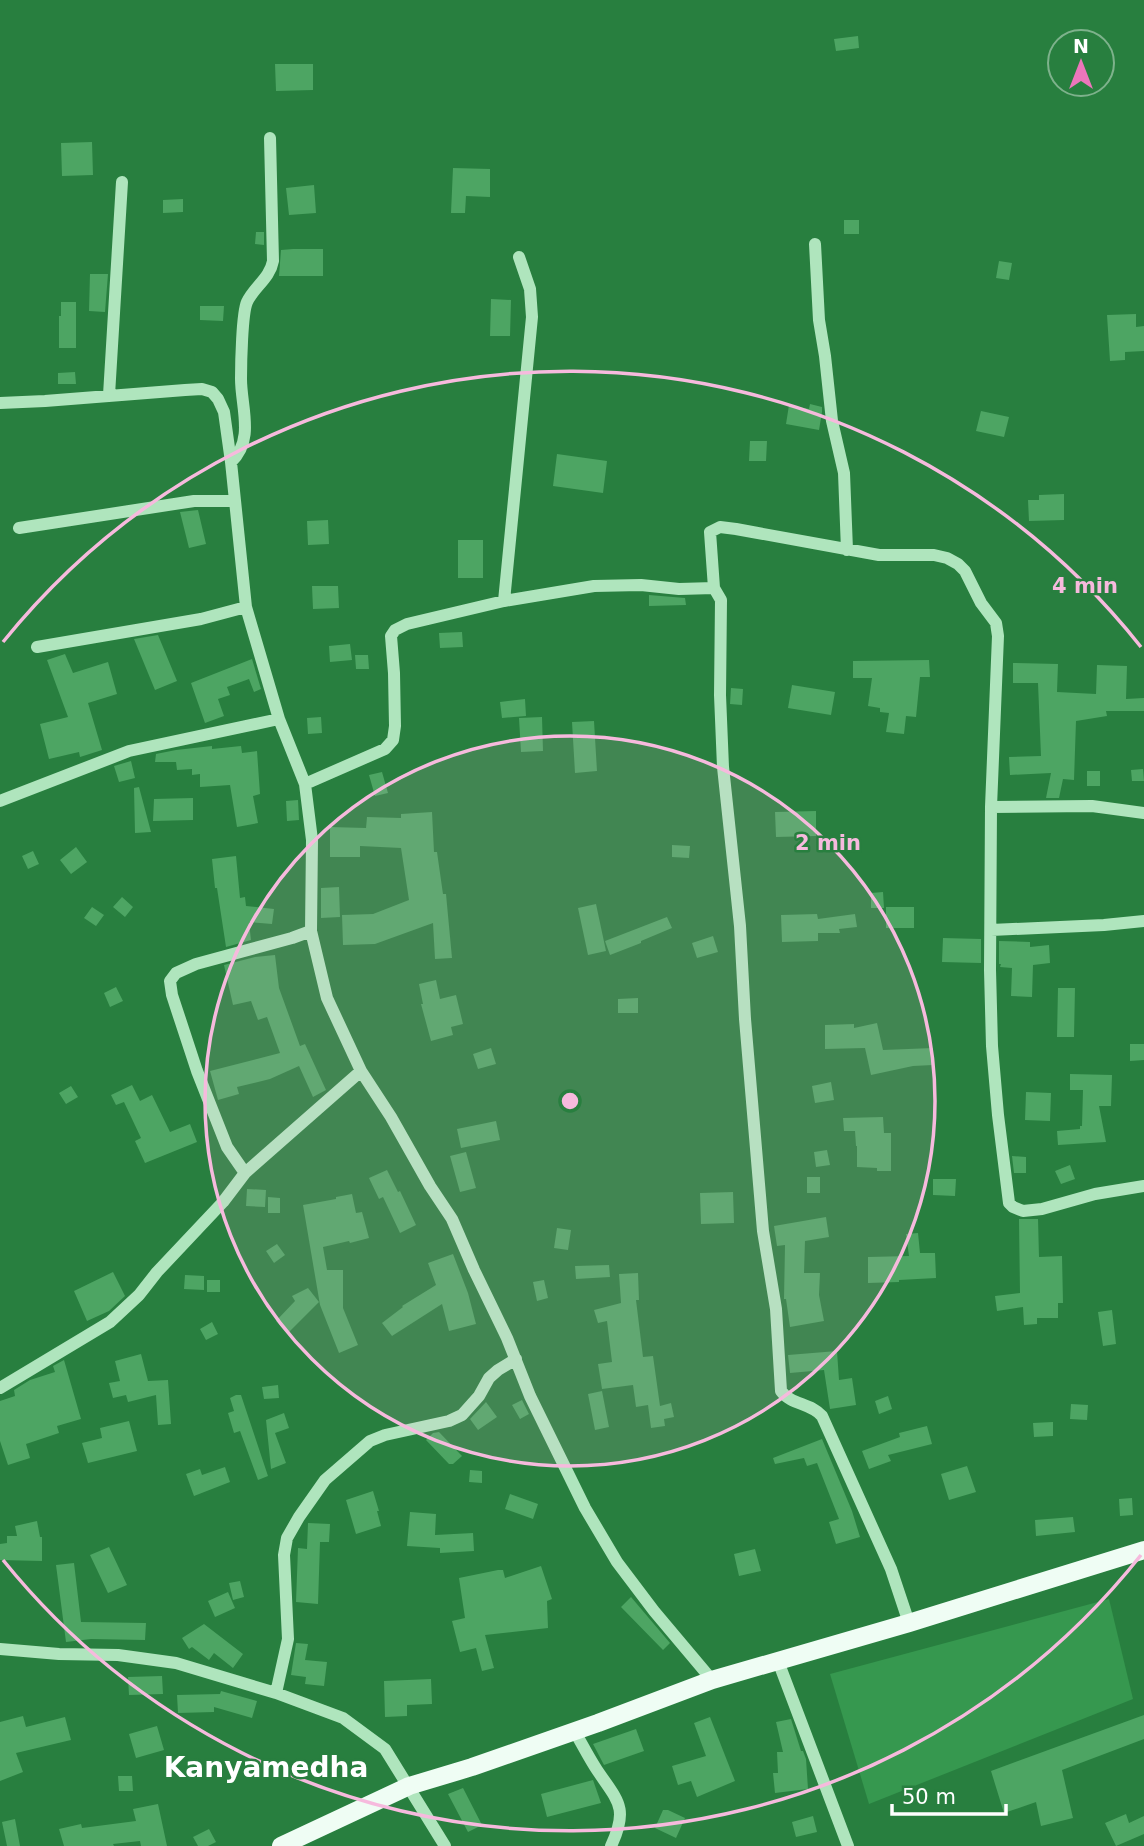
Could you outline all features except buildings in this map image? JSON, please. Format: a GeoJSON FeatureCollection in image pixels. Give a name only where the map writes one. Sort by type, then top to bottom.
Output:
{"type":"FeatureCollection","features":[{"type":"Feature","properties":{"kind":"main road"},"geometry":{"type":"LineString","coordinates":[[281,1846],[409,1786],[575,1731],[712,1680],[909,1623],[1144,1550]]}},
{"type":"Feature","properties":{"kind":"street"},"geometry":{"type":"LineString","coordinates":[[231,462],[239,456],[245,434],[240,380],[246,303],[272,268],[273,261],[271,138]]}},
{"type":"Feature","properties":{"kind":"street"},"geometry":{"type":"LineString","coordinates":[[109,395],[122,181]]}},
{"type":"Feature","properties":{"kind":"street"},"geometry":{"type":"LineString","coordinates":[[815,244],[819,320],[832,421],[844,473],[847,550]]}},
{"type":"Feature","properties":{"kind":"street"},"geometry":{"type":"LineString","coordinates":[[504,601],[532,317],[530,289],[519,257]]}},
{"type":"Feature","properties":{"kind":"street"},"geometry":{"type":"LineString","coordinates":[[0,403],[185,390],[212,392],[218,399],[224,412],[231,462],[246,607],[279,719],[305,784],[312,840],[311,931],[327,998],[361,1072],[452,1219],[508,1338],[530,1396],[584,1508],[617,1562],[712,1680]]}},
{"type":"Feature","properties":{"kind":"street"},"geometry":{"type":"LineString","coordinates":[[19,528],[194,501],[235,501]]}},
{"type":"Feature","properties":{"kind":"street"},"geometry":{"type":"LineString","coordinates":[[909,1623],[891,1569],[822,1416],[816,1409],[786,1397],[779,1380],[776,1309],[763,1231],[740,926],[723,766],[720,695],[721,600],[714,588],[710,532],[720,527],[879,555],[934,555],[947,558],[965,571],[981,603],[996,623],[998,636],[991,807],[990,970],[992,1046],[1009,1203],[1023,1211],[1042,1209],[1095,1194],[1144,1186]]}},
{"type":"Feature","properties":{"kind":"street"},"geometry":{"type":"LineString","coordinates":[[305,784],[385,749],[393,740],[394,673],[391,636],[395,630],[407,624],[504,601],[594,586],[714,588]]}},
{"type":"Feature","properties":{"kind":"street"},"geometry":{"type":"LineString","coordinates":[[37,647],[201,619],[246,607]]}},
{"type":"Feature","properties":{"kind":"street"},"geometry":{"type":"LineString","coordinates":[[0,801],[129,751],[279,719]]}},
{"type":"Feature","properties":{"kind":"street"},"geometry":{"type":"LineString","coordinates":[[991,807],[1092,806],[1144,813]]}},
{"type":"Feature","properties":{"kind":"street"},"geometry":{"type":"LineString","coordinates":[[991,930],[1144,921]]}},
{"type":"Feature","properties":{"kind":"street"},"geometry":{"type":"LineString","coordinates":[[245,1173],[227,1147],[202,1084],[172,995],[170,981],[176,973],[196,964],[311,931]]}},
{"type":"Feature","properties":{"kind":"street"},"geometry":{"type":"LineString","coordinates":[[0,1388],[110,1322],[139,1295],[245,1173],[361,1072]]}},
{"type":"Feature","properties":{"kind":"street"},"geometry":{"type":"LineString","coordinates":[[276,1693],[288,1639],[284,1555],[288,1538],[299,1517],[325,1479],[370,1441],[385,1435],[449,1421],[462,1415],[479,1396],[489,1378],[516,1359]]}},
{"type":"Feature","properties":{"kind":"street"},"geometry":{"type":"LineString","coordinates":[[0,1649],[118,1656],[176,1663],[276,1693],[343,1718],[385,1749],[445,1846]]}},
{"type":"Feature","properties":{"kind":"street"},"geometry":{"type":"LineString","coordinates":[[778,1661],[848,1846]]}},
{"type":"Feature","properties":{"kind":"street"},"geometry":{"type":"LineString","coordinates":[[575,1731],[618,1801],[620,1816],[611,1846]]}},
{"type":"Feature","properties":{"kind":"green space"},"geometry":{"type":"Polygon","coordinates":[[[1109,1599],[1133,1699],[869,1804],[830,1674],[1109,1599]]]}},
{"type":"Feature","properties":{"kind":"district","name":"Kanyamedha"},"geometry":{"type":"Point","coordinates":[266,1767]}}]}
